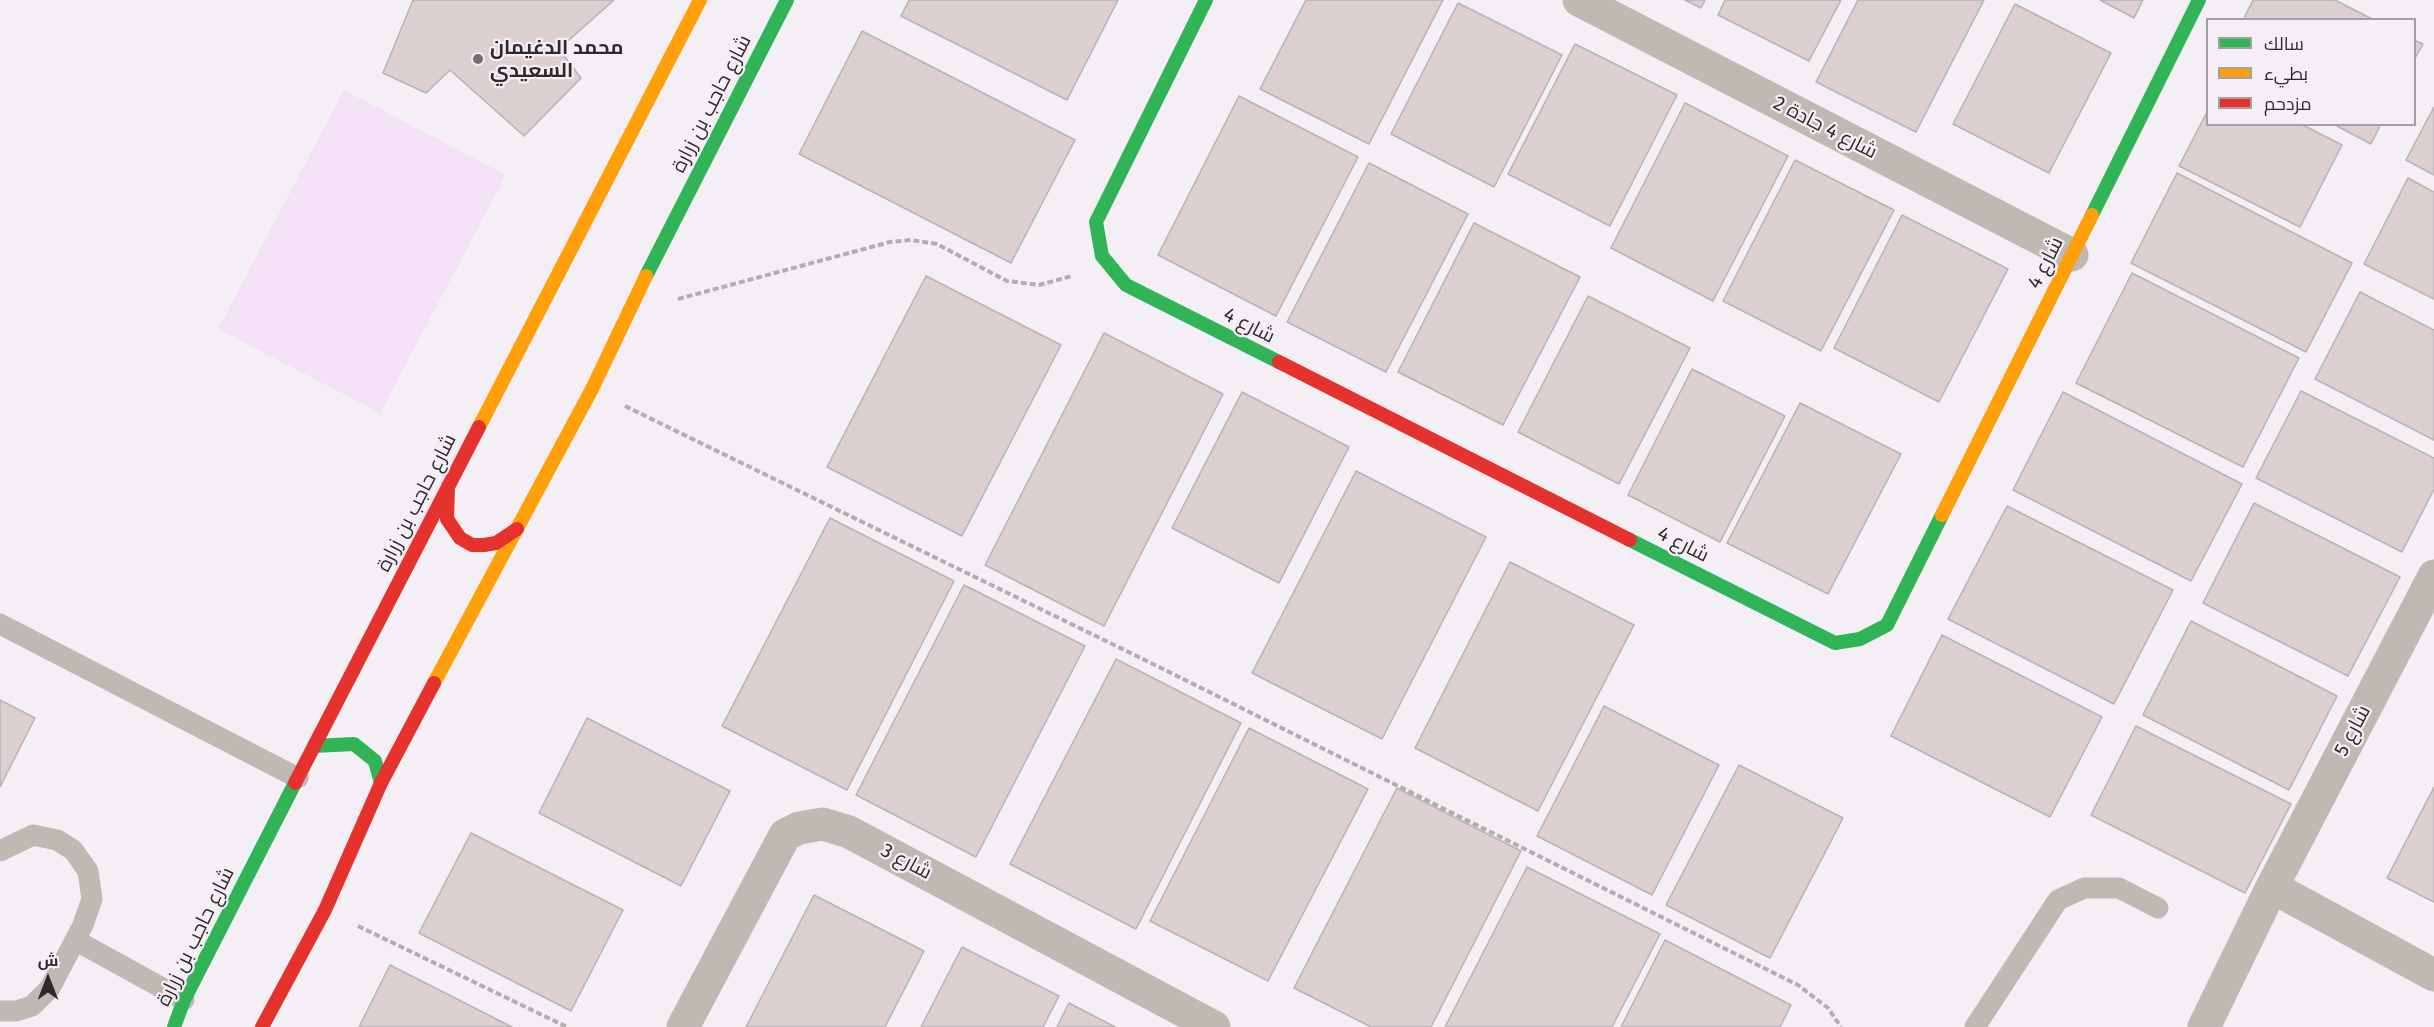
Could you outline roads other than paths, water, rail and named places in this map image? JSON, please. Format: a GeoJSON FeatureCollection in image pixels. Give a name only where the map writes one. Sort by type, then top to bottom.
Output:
{"type":"FeatureCollection","features":[{"type":"Feature","properties":{"kind":"street","name":"شارع حاجب بن زرارة"},"geometry":{"type":"LineString","coordinates":[[174,1027],[184,1000],[314,746],[700,0]]}},
{"type":"Feature","properties":{"kind":"street","name":"شارع حاجب بن زرارة"},"geometry":{"type":"LineString","coordinates":[[262,1027],[325,910],[381,783],[592,389],[628,312],[787,0]]}},
{"type":"Feature","properties":{"kind":"street","name":"شارع 4"},"geometry":{"type":"LineString","coordinates":[[1206,0],[1096,222],[1102,256],[1126,285],[1835,643],[1860,639],[1887,625],[2199,0]]}},
{"type":"Feature","properties":{"kind":"street","name":"شارع 4 جادة 2"},"geometry":{"type":"LineString","coordinates":[[1579,0],[2072,255]]}},
{"type":"Feature","properties":{"kind":"street"},"geometry":{"type":"LineString","coordinates":[[448,486],[447,519],[460,538],[472,544],[484,545],[496,543],[517,529]]}},
{"type":"Feature","properties":{"kind":"street","name":"شارع 5"},"geometry":{"type":"LineString","coordinates":[[2204,1027],[2272,887],[2434,576]]}},
{"type":"Feature","properties":{"kind":"street"},"geometry":{"type":"LineString","coordinates":[[314,746],[354,744],[375,760],[381,783]]}},
{"type":"Feature","properties":{"kind":"street","name":"شارع 3"},"geometry":{"type":"LineString","coordinates":[[682,1027],[785,835],[800,828],[823,824],[849,832],[1214,1027]]}},
{"type":"Feature","properties":{"kind":"street"},"geometry":{"type":"LineString","coordinates":[[2272,887],[2434,975]]}},
{"type":"Feature","properties":{"kind":"lane"},"geometry":{"type":"LineString","coordinates":[[0,624],[298,778]]}},
{"type":"Feature","properties":{"kind":"lane"},"geometry":{"type":"LineString","coordinates":[[0,851],[33,835],[57,840],[73,850],[88,871],[92,899],[75,940],[50,988],[32,1006],[16,1011],[0,1011]]}},
{"type":"Feature","properties":{"kind":"lane"},"geometry":{"type":"LineString","coordinates":[[1981,1026],[2058,900],[2084,888],[2119,888],[2158,908]]}},
{"type":"Feature","properties":{"kind":"lane"},"geometry":{"type":"LineString","coordinates":[[75,940],[184,1000]]}},
{"type":"Feature","properties":{"kind":"place","name":"محمد الدغيمان السعيدي"},"geometry":{"type":"Point","coordinates":[478,59]}}]}
